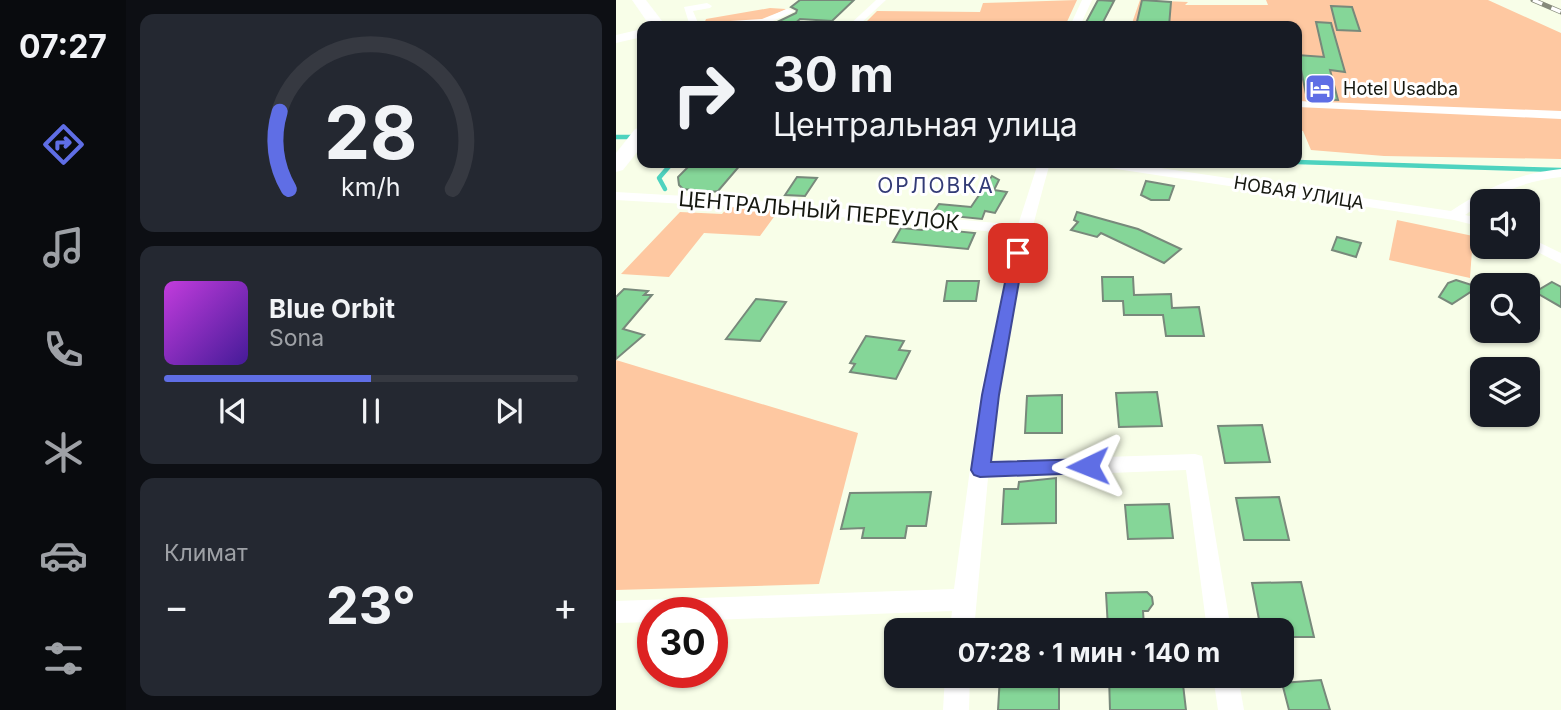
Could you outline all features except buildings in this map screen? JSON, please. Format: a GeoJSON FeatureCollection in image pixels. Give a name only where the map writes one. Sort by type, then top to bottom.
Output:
{"type":"FeatureCollection","features":[{"type":"Feature","properties":{"kind":"main road"},"geometry":{"type":"LineString","coordinates":[[639,0],[654,21]]}},
{"type":"Feature","properties":{"kind":"main road"},"geometry":{"type":"LineString","coordinates":[[616,166],[637,139]]}},
{"type":"Feature","properties":{"kind":"street"},"geometry":{"type":"LineString","coordinates":[[858,21],[881,0]]}},
{"type":"Feature","properties":{"kind":"street"},"geometry":{"type":"LineString","coordinates":[[1077,21],[1087,0]]}},
{"type":"Feature","properties":{"kind":"street"},"geometry":{"type":"LineString","coordinates":[[693,21],[687,9],[707,6]]}},
{"type":"Feature","properties":{"kind":"street"},"geometry":{"type":"LineString","coordinates":[[766,21],[790,11]]}},
{"type":"Feature","properties":{"kind":"street"},"geometry":{"type":"LineString","coordinates":[[616,39],[637,34]]}},
{"type":"Feature","properties":{"kind":"street"},"geometry":{"type":"LineString","coordinates":[[1302,104],[1561,115]]}},
{"type":"Feature","properties":{"kind":"street"},"geometry":{"type":"LineString","coordinates":[[963,618],[990,395],[1022,230],[1042,168]]}},
{"type":"Feature","properties":{"kind":"street","name":"НОВАЯ УЛИЦА"},"geometry":{"type":"LineString","coordinates":[[1136,168],[1470,220]]}},
{"type":"Feature","properties":{"kind":"street"},"geometry":{"type":"LineString","coordinates":[[1454,216],[1488,192],[1533,175],[1561,173]]}},
{"type":"Feature","properties":{"kind":"street","name":"ЦЕНТРАЛЬНЫЙ ПЕРЕУЛОК"},"geometry":{"type":"LineString","coordinates":[[616,197],[737,202],[1022,230]]}},
{"type":"Feature","properties":{"kind":"street"},"geometry":{"type":"LineString","coordinates":[[1540,248],[1561,259]]}},
{"type":"Feature","properties":{"kind":"street"},"geometry":{"type":"LineString","coordinates":[[980,470],[1195,462],[1217,618]]}},
{"type":"Feature","properties":{"kind":"street"},"geometry":{"type":"LineString","coordinates":[[616,612],[964,600]]}},
{"type":"Feature","properties":{"kind":"street"},"geometry":{"type":"LineString","coordinates":[[956,710],[957,688]]}},
{"type":"Feature","properties":{"kind":"street"},"geometry":{"type":"LineString","coordinates":[[1228,688],[1231,710]]}},
{"type":"Feature","properties":{"kind":"shaded area"},"geometry":{"type":"Polygon","coordinates":[[[1077,0],[1067,21],[867,21],[877,11],[980,12],[983,3],[1077,0]]]}},
{"type":"Feature","properties":{"kind":"shaded area"},"geometry":{"type":"Polygon","coordinates":[[[1140,0],[1188,2],[1185,5],[1268,5],[1266,0],[1488,0],[1561,33],[1561,159],[1384,156],[1311,150],[1302,131],[1302,21],[1133,21],[1140,0]]]}},
{"type":"Feature","properties":{"kind":"shaded area"},"geometry":{"type":"Polygon","coordinates":[[[770,8],[786,9],[764,20],[705,21],[770,8]]]}},
{"type":"Feature","properties":{"kind":"shaded area"},"geometry":{"type":"Polygon","coordinates":[[[728,207],[779,210],[760,236],[704,233],[669,277],[621,274],[680,212],[722,214],[728,207]]]}},
{"type":"Feature","properties":{"kind":"shaded area"},"geometry":{"type":"Polygon","coordinates":[[[1397,220],[1470,235],[1470,278],[1389,260],[1397,220]]]}},
{"type":"Feature","properties":{"kind":"shaded area"},"geometry":{"type":"Polygon","coordinates":[[[616,360],[858,433],[819,584],[616,590],[616,360]]]}},
{"type":"Feature","properties":{"kind":"waterway"},"geometry":{"type":"LineString","coordinates":[[616,137],[637,137]]}},
{"type":"Feature","properties":{"kind":"waterway"},"geometry":{"type":"LineString","coordinates":[[1302,162],[1561,170]]}},
{"type":"Feature","properties":{"kind":"waterway"},"geometry":{"type":"LineString","coordinates":[[665,189],[659,178],[668,168]]}},
{"type":"Feature","properties":{"kind":"railway"},"geometry":{"type":"LineString","coordinates":[[1533,0],[1561,12]]}},
{"type":"Feature","properties":{"kind":"place","name":"Hotel Usadba"},"geometry":{"type":"Point","coordinates":[1320,89]}},
{"type":"Feature","properties":{"kind":"district","name":"ОРЛОВКА"},"geometry":{"type":"Point","coordinates":[936,186]}},
{"type":"Feature","properties":{"kind":"route"},"geometry":{"type":"LineString","coordinates":[[1018,253],[990,395],[980,470],[1088,466]]}}]}
